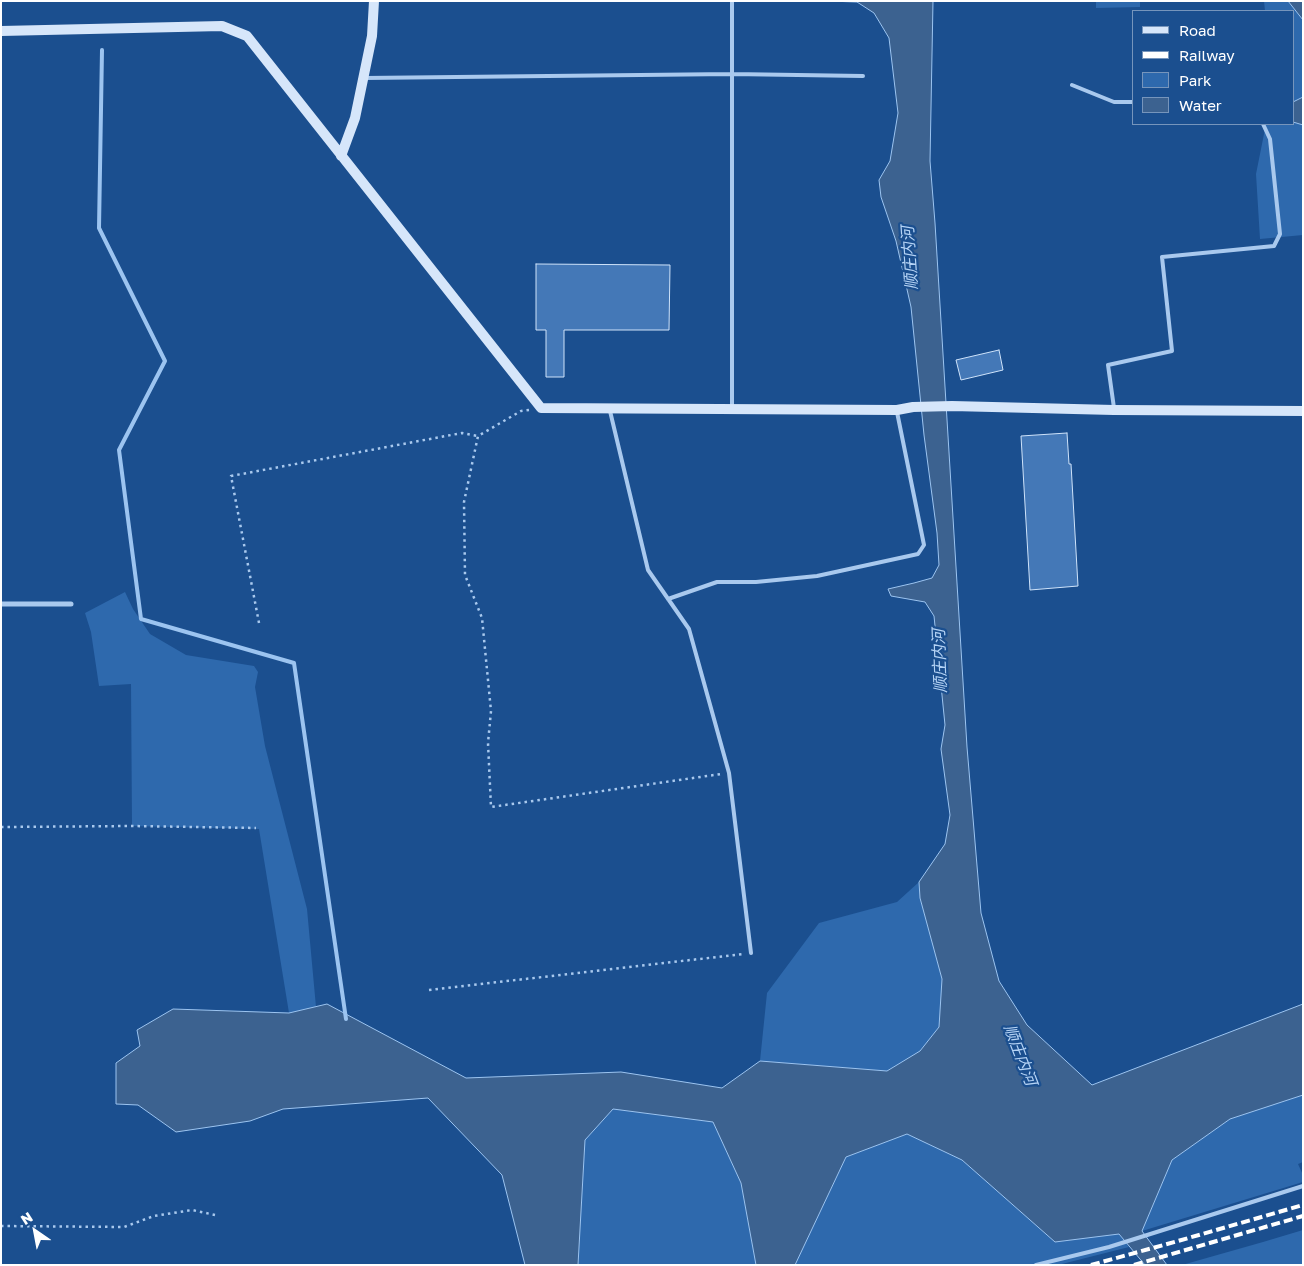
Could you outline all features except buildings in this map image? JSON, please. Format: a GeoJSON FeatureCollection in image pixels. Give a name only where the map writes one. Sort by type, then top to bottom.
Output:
{"type":"FeatureCollection","features":[{"type":"Feature","properties":{"kind":"street"},"geometry":{"type":"LineString","coordinates":[[341,156],[355,118],[364,78],[372,36],[374,1]]}},
{"type":"Feature","properties":{"kind":"street"},"geometry":{"type":"LineString","coordinates":[[1,31],[222,26],[247,36],[541,408],[897,410],[913,407],[952,406],[1114,410],[1303,411]]}},
{"type":"Feature","properties":{"kind":"street"},"geometry":{"type":"LineString","coordinates":[[1,604],[71,604]]}},
{"type":"Feature","properties":{"kind":"lane"},"geometry":{"type":"LineString","coordinates":[[732,1],[732,409]]}},
{"type":"Feature","properties":{"kind":"lane"},"geometry":{"type":"LineString","coordinates":[[364,78],[732,74],[863,76]]}},
{"type":"Feature","properties":{"kind":"lane"},"geometry":{"type":"LineString","coordinates":[[1072,85],[1114,102],[1132,102]]}},
{"type":"Feature","properties":{"kind":"lane"},"geometry":{"type":"LineString","coordinates":[[1114,410],[1108,365],[1172,351],[1162,257],[1274,246],[1280,234],[1270,139],[1263,125]]}},
{"type":"Feature","properties":{"kind":"lane"},"geometry":{"type":"LineString","coordinates":[[610,408],[648,570],[689,628],[729,773],[751,953]]}},
{"type":"Feature","properties":{"kind":"lane"},"geometry":{"type":"LineString","coordinates":[[668,599],[717,582],[756,582],[817,576],[918,554],[924,545],[897,410]]}},
{"type":"Feature","properties":{"kind":"lane"},"geometry":{"type":"LineString","coordinates":[[1036,1265],[1109,1247],[1303,1186]]}},
{"type":"Feature","properties":{"kind":"path"},"geometry":{"type":"LineString","coordinates":[[259,623],[231,476],[462,433],[478,436],[521,411],[541,408]]}},
{"type":"Feature","properties":{"kind":"path"},"geometry":{"type":"LineString","coordinates":[[478,436],[464,502],[465,575],[482,618],[491,711],[488,743],[491,807],[729,773]]}},
{"type":"Feature","properties":{"kind":"path"},"geometry":{"type":"LineString","coordinates":[[1,827],[132,826],[256,828]]}},
{"type":"Feature","properties":{"kind":"path"},"geometry":{"type":"LineString","coordinates":[[429,990],[751,953]]}},
{"type":"Feature","properties":{"kind":"path"},"geometry":{"type":"LineString","coordinates":[[1,1226],[124,1226],[154,1216],[192,1210],[215,1215]]}},
{"type":"Feature","properties":{"kind":"green space"},"geometry":{"type":"Polygon","coordinates":[[[1096,1],[1140,1],[1140,7],[1096,8],[1096,1]]]}},
{"type":"Feature","properties":{"kind":"green space"},"geometry":{"type":"Polygon","coordinates":[[[1264,1],[1288,1],[1303,20],[1303,97],[1294,102],[1294,10],[1265,10],[1264,1]]]}},
{"type":"Feature","properties":{"kind":"green space"},"geometry":{"type":"Polygon","coordinates":[[[1294,122],[1303,125],[1303,235],[1260,239],[1256,174],[1266,125],[1294,125],[1294,122]]]}},
{"type":"Feature","properties":{"kind":"green space"},"geometry":{"type":"Polygon","coordinates":[[[125,592],[133,609],[150,634],[186,655],[254,666],[258,672],[255,687],[265,746],[307,909],[316,1007],[289,1013],[259,829],[132,826],[131,684],[99,686],[91,632],[85,613],[125,592]]]}},
{"type":"Feature","properties":{"kind":"green space"},"geometry":{"type":"Polygon","coordinates":[[[919,882],[920,898],[942,979],[939,1027],[920,1051],[887,1071],[760,1061],[767,993],[819,923],[897,902],[919,882]]]}},
{"type":"Feature","properties":{"kind":"green space"},"geometry":{"type":"Polygon","coordinates":[[[1303,1095],[1303,1162],[1298,1164],[1303,1175],[1303,1182],[1142,1231],[1172,1160],[1230,1119],[1303,1095]]]}},
{"type":"Feature","properties":{"kind":"green space"},"geometry":{"type":"Polygon","coordinates":[[[613,1109],[713,1122],[741,1183],[756,1265],[578,1265],[585,1140],[613,1109]]]}},
{"type":"Feature","properties":{"kind":"green space"},"geometry":{"type":"Polygon","coordinates":[[[907,1134],[962,1160],[1055,1242],[1119,1234],[1129,1247],[1058,1265],[795,1265],[846,1157],[907,1134]]]}},
{"type":"Feature","properties":{"kind":"green space"},"geometry":{"type":"Polygon","coordinates":[[[1303,1230],[1303,1265],[1182,1265],[1263,1242],[1303,1230]]]}},
{"type":"Feature","properties":{"kind":"water","name":"顺庄内河"},"geometry":{"type":"Polygon","coordinates":[[[828,1],[933,1],[930,161],[967,747],[981,913],[999,981],[1027,1025],[1092,1085],[1303,1004],[1303,1095],[1230,1119],[1172,1160],[1142,1231],[1167,1265],[1145,1265],[1119,1234],[1055,1242],[962,1160],[907,1134],[846,1157],[795,1265],[756,1265],[741,1183],[713,1122],[613,1109],[585,1140],[578,1265],[525,1265],[502,1175],[428,1098],[283,1109],[250,1121],[176,1132],[138,1105],[116,1104],[116,1063],[140,1046],[137,1030],[173,1009],[289,1013],[327,1004],[466,1078],[621,1072],[722,1088],[760,1061],[887,1071],[920,1051],[939,1027],[942,979],[920,898],[919,882],[945,844],[950,815],[941,749],[945,725],[934,616],[925,602],[891,596],[888,589],[932,578],[939,565],[911,307],[896,241],[881,197],[879,180],[890,161],[898,113],[889,38],[874,13],[857,2],[828,1]]]}},
{"type":"Feature","properties":{"kind":"water"},"geometry":{"type":"Polygon","coordinates":[[[1288,1],[1303,1],[1303,20],[1288,1]]]}},
{"type":"Feature","properties":{"kind":"water"},"geometry":{"type":"Polygon","coordinates":[[[1303,97],[1303,125],[1294,122],[1294,102],[1303,97]]]}},
{"type":"Feature","properties":{"kind":"waterway"},"geometry":{"type":"LineString","coordinates":[[102,50],[99,228],[165,361],[119,450],[141,619],[294,663],[346,1019]]}},
{"type":"Feature","properties":{"kind":"railway"},"geometry":{"type":"LineString","coordinates":[[1091,1265],[1303,1205]]}},
{"type":"Feature","properties":{"kind":"railway"},"geometry":{"type":"LineString","coordinates":[[1134,1265],[1303,1216]]}}]}
